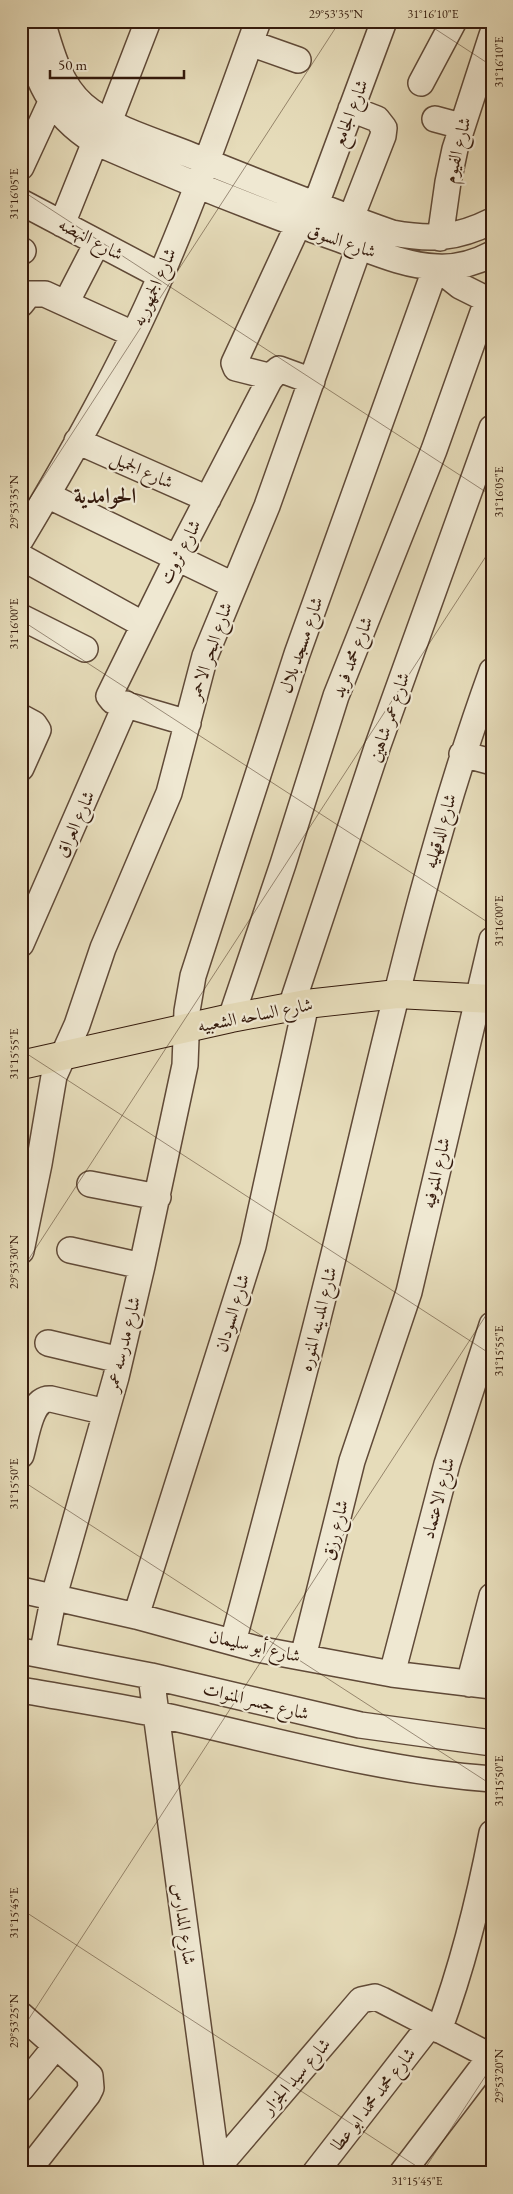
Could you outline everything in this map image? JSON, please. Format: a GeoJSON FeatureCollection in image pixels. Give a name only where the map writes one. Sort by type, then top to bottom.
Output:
{"type":"FeatureCollection","features":[{"type":"Feature","properties":{"kind":"main road","name":"شارع الساحه الشعبيه"},"geometry":{"type":"LineString","coordinates":[[21,1065],[230,1018],[298,1006],[397,994],[485,998]]}},
{"type":"Feature","properties":{"kind":"street"},"geometry":{"type":"LineString","coordinates":[[109,122],[148,21]]}},
{"type":"Feature","properties":{"kind":"street","name":"شارع الجامع"},"geometry":{"type":"LineString","coordinates":[[316,204],[384,21]]}},
{"type":"Feature","properties":{"kind":"street"},"geometry":{"type":"LineString","coordinates":[[422,83],[454,21]]}},
{"type":"Feature","properties":{"kind":"street"},"geometry":{"type":"LineString","coordinates":[[481,21],[492,24]]}},
{"type":"Feature","properties":{"kind":"street","name":"شارع السوق"},"geometry":{"type":"LineString","coordinates":[[34,32],[72,93],[82,105],[109,122],[206,162],[392,233],[418,238],[440,238],[460,234],[492,221]]}},
{"type":"Feature","properties":{"kind":"street","name":"شارع السوق"},"geometry":{"type":"LineString","coordinates":[[34,32],[38,76],[52,102],[74,129],[95,142],[298,225],[396,259],[436,267],[455,267],[472,263],[492,254]]}},
{"type":"Feature","properties":{"kind":"street"},"geometry":{"type":"LineString","coordinates":[[254,32],[298,60]]}},
{"type":"Feature","properties":{"kind":"street","name":"شارع الجمهوريه"},"geometry":{"type":"LineString","coordinates":[[21,539],[77,441],[161,276],[254,32]]}},
{"type":"Feature","properties":{"kind":"street","name":"شارع الفيوم"},"geometry":{"type":"LineString","coordinates":[[440,238],[448,182],[461,126],[492,34]]}},
{"type":"Feature","properties":{"kind":"street"},"geometry":{"type":"LineString","coordinates":[[21,167],[52,102]]}},
{"type":"Feature","properties":{"kind":"street"},"geometry":{"type":"LineString","coordinates":[[351,109],[377,119],[384,128],[383,136],[351,218]]}},
{"type":"Feature","properties":{"kind":"street"},"geometry":{"type":"LineString","coordinates":[[435,119],[461,126]]}},
{"type":"Feature","properties":{"kind":"street"},"geometry":{"type":"LineString","coordinates":[[62,224],[95,142]]}},
{"type":"Feature","properties":{"kind":"street","name":"شارع النهضه"},"geometry":{"type":"LineString","coordinates":[[21,202],[161,276]]}},
{"type":"Feature","properties":{"kind":"street"},"geometry":{"type":"LineString","coordinates":[[298,225],[234,363],[235,368],[272,377],[276,370],[280,369],[312,381]]}},
{"type":"Feature","properties":{"kind":"street"},"geometry":{"type":"LineString","coordinates":[[66,303],[97,243]]}},
{"type":"Feature","properties":{"kind":"street","name":"شارع البحر الاحمر"},"geometry":{"type":"LineString","coordinates":[[21,1251],[39,1164],[50,1086],[77,1025],[106,939],[168,793],[205,656],[267,506],[359,247]]}},
{"type":"Feature","properties":{"kind":"street"},"geometry":{"type":"LineString","coordinates":[[436,267],[460,286],[490,302]]}},
{"type":"Feature","properties":{"kind":"street","name":"شارع مسجد بلال"},"geometry":{"type":"LineString","coordinates":[[186,1029],[189,994],[193,976],[297,654],[436,267]]}},
{"type":"Feature","properties":{"kind":"street"},"geometry":{"type":"LineString","coordinates":[[27,299],[44,294],[133,334]]}},
{"type":"Feature","properties":{"kind":"street","name":"شارع محمد فريد"},"geometry":{"type":"LineString","coordinates":[[230,1018],[283,864],[336,696],[434,450],[490,302]]}},
{"type":"Feature","properties":{"kind":"street","name":"شارع ثروت"},"geometry":{"type":"LineString","coordinates":[[188,722],[113,701],[110,696],[177,558],[272,377]]}},
{"type":"Feature","properties":{"kind":"street","name":"شارع عمر شاهين"},"geometry":{"type":"LineString","coordinates":[[298,1006],[378,745],[492,428]]}},
{"type":"Feature","properties":{"kind":"street","name":"شارع الجميل"},"geometry":{"type":"LineString","coordinates":[[77,441],[208,499]]}},
{"type":"Feature","properties":{"kind":"street"},"geometry":{"type":"LineString","coordinates":[[47,495],[233,585]]}},
{"type":"Feature","properties":{"kind":"street"},"geometry":{"type":"LineString","coordinates":[[21,556],[144,625]]}},
{"type":"Feature","properties":{"kind":"street"},"geometry":{"type":"LineString","coordinates":[[21,616],[85,649]]}},
{"type":"Feature","properties":{"kind":"street","name":"شارع الدقهليه"},"geometry":{"type":"LineString","coordinates":[[397,994],[462,754],[492,670]]}},
{"type":"Feature","properties":{"kind":"street","name":"شارع العراق"},"geometry":{"type":"LineString","coordinates":[[21,944],[126,704]]}},
{"type":"Feature","properties":{"kind":"street"},"geometry":{"type":"LineString","coordinates":[[21,768],[38,733],[29,722]]}},
{"type":"Feature","properties":{"kind":"street"},"geometry":{"type":"LineString","coordinates":[[462,754],[492,762]]}},
{"type":"Feature","properties":{"kind":"street","name":"شارع المنوفيه"},"geometry":{"type":"LineString","coordinates":[[371,1403],[407,1298],[485,998],[492,940]]}},
{"type":"Feature","properties":{"kind":"street","name":"شارع المدينه المنوره"},"geometry":{"type":"LineString","coordinates":[[232,1642],[317,1327],[397,994]]}},
{"type":"Feature","properties":{"kind":"street","name":"شارع السودان"},"geometry":{"type":"LineString","coordinates":[[136,1616],[214,1374],[252,1246],[298,1006]]}},
{"type":"Feature","properties":{"kind":"street","name":"شارع مدرسه عمر"},"geometry":{"type":"LineString","coordinates":[[32,1653],[54,1596],[120,1360],[158,1197],[185,1065],[186,1029]]}},
{"type":"Feature","properties":{"kind":"street"},"geometry":{"type":"LineString","coordinates":[[90,1184],[158,1197]]}},
{"type":"Feature","properties":{"kind":"street"},"geometry":{"type":"LineString","coordinates":[[70,1250],[142,1266]]}},
{"type":"Feature","properties":{"kind":"street","name":"شارع الاعتماد"},"geometry":{"type":"LineString","coordinates":[[392,1674],[447,1464],[492,1325]]}},
{"type":"Feature","properties":{"kind":"street"},"geometry":{"type":"LineString","coordinates":[[48,1343],[120,1360]]}},
{"type":"Feature","properties":{"kind":"street"},"geometry":{"type":"LineString","coordinates":[[21,1455],[35,1406],[42,1400],[51,1399],[106,1412]]}},
{"type":"Feature","properties":{"kind":"street","name":"شارع رزق"},"geometry":{"type":"LineString","coordinates":[[303,1657],[352,1461],[371,1403]]}},
{"type":"Feature","properties":{"kind":"street","name":"شارع أبو سليمان"},"geometry":{"type":"LineString","coordinates":[[21,1590],[136,1616],[232,1642],[303,1657],[392,1674],[481,1685]]}},
{"type":"Feature","properties":{"kind":"street"},"geometry":{"type":"LineString","coordinates":[[481,1685],[492,1596]]}},
{"type":"Feature","properties":{"kind":"street","name":"شارع جسر المنوات"},"geometry":{"type":"LineString","coordinates":[[32,1653],[151,1676],[360,1725],[492,1743]]}},
{"type":"Feature","properties":{"kind":"street","name":"شارع المدارس"},"geometry":{"type":"LineString","coordinates":[[151,1676],[218,2170]]}},
{"type":"Feature","properties":{"kind":"street","name":"شارع جسر المنوات"},"geometry":{"type":"LineString","coordinates":[[21,1690],[156,1714],[320,1752],[427,1772],[492,1778]]}},
{"type":"Feature","properties":{"kind":"street"},"geometry":{"type":"LineString","coordinates":[[402,2173],[491,2057],[435,2028],[466,1954],[492,1833]]}},
{"type":"Feature","properties":{"kind":"street","name":"شارع سيد الجزار"},"geometry":{"type":"LineString","coordinates":[[218,2170],[361,2000],[375,1997],[435,2028]]}},
{"type":"Feature","properties":{"kind":"street"},"geometry":{"type":"LineString","coordinates":[[21,2016],[90,2076],[91,2088],[26,2173],[21,2169]]}},
{"type":"Feature","properties":{"kind":"street","name":"شارع محمد محمد ابو عطا"},"geometry":{"type":"LineString","coordinates":[[315,2173],[435,2028]]}},
{"type":"Feature","properties":{"kind":"street"},"geometry":{"type":"LineString","coordinates":[[21,2089],[56,2046]]}},
{"type":"Feature","properties":{"kind":"district","name":"الحوامدية"},"geometry":{"type":"Point","coordinates":[105,495]}}]}
